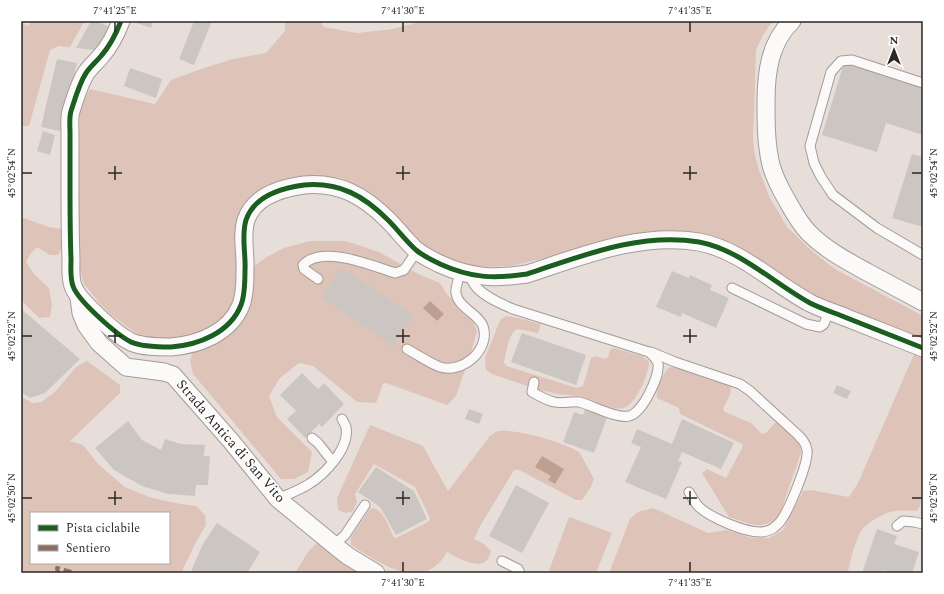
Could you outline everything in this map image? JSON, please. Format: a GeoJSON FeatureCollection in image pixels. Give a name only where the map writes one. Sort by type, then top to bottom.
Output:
{"type":"FeatureCollection","features":[{"type":"Feature","properties":{"kind":"street","name":"Strada Antica di San Vito"},"geometry":{"type":"LineString","coordinates":[[121,21],[116,34],[103,54],[86,74],[70,114],[71,271],[73,286],[79,298],[81,313],[86,325],[99,343],[126,367],[164,372],[172,375],[231,441],[278,499],[348,556],[376,573]]}},
{"type":"Feature","properties":{"kind":"street"},"geometry":{"type":"LineString","coordinates":[[792,21],[775,44],[767,74],[766,98],[768,147],[771,166],[778,184],[796,218],[814,238],[839,256],[923,302]]}},
{"type":"Feature","properties":{"kind":"street"},"geometry":{"type":"LineString","coordinates":[[79,298],[115,331],[132,342],[148,346],[183,346],[218,333],[233,320],[242,304],[246,270],[244,234],[246,221],[251,210],[258,201],[270,194],[293,186],[316,184],[334,186],[353,193],[387,219],[417,251],[434,261],[464,274],[494,277],[527,274],[620,245],[642,241],[664,240],[697,242],[717,246],[738,257],[810,303],[923,348]]}},
{"type":"Feature","properties":{"kind":"lane"},"geometry":{"type":"LineString","coordinates":[[923,83],[852,60],[841,61],[831,72],[810,146],[814,163],[833,195],[877,228],[923,255]]}},
{"type":"Feature","properties":{"kind":"lane"},"geometry":{"type":"LineString","coordinates":[[318,279],[304,269],[303,265],[306,261],[327,256],[338,256],[395,273],[404,270],[417,251]]}},
{"type":"Feature","properties":{"kind":"lane"},"geometry":{"type":"LineString","coordinates":[[407,349],[440,367],[448,368],[466,363],[478,353],[483,342],[483,327],[480,321],[457,298],[456,292],[464,274],[481,291],[513,309],[650,352],[740,384],[750,391],[804,441],[807,450],[804,465],[790,504],[783,518],[777,525],[769,530],[761,532],[752,531],[726,523],[713,517],[698,506],[689,492]]}},
{"type":"Feature","properties":{"kind":"lane"},"geometry":{"type":"LineString","coordinates":[[732,288],[806,324],[820,326],[824,324],[829,311]]}},
{"type":"Feature","properties":{"kind":"lane"},"geometry":{"type":"LineString","coordinates":[[534,382],[532,392],[542,398],[557,403],[578,402],[614,414],[629,417],[635,414],[642,407],[657,374],[658,365],[656,358],[650,352]]}},
{"type":"Feature","properties":{"kind":"lane"},"geometry":{"type":"LineString","coordinates":[[278,499],[309,484],[333,462],[343,448],[346,438],[346,426],[342,419]]}},
{"type":"Feature","properties":{"kind":"lane"},"geometry":{"type":"LineString","coordinates":[[312,438],[318,443],[333,462]]}},
{"type":"Feature","properties":{"kind":"lane"},"geometry":{"type":"LineString","coordinates":[[334,545],[344,535],[365,505]]}},
{"type":"Feature","properties":{"kind":"lane"},"geometry":{"type":"LineString","coordinates":[[897,526],[903,521],[923,524]]}},
{"type":"Feature","properties":{"kind":"lane"},"geometry":{"type":"LineString","coordinates":[[502,561],[518,569],[520,573]]}},
{"type":"Feature","properties":{"kind":"shaded area"},"geometry":{"type":"Polygon","coordinates":[[[32,21],[84,22],[70,47],[59,46],[50,50],[29,126],[21,126],[21,22],[28,26],[32,21]]]}},
{"type":"Feature","properties":{"kind":"shaded area"},"geometry":{"type":"Polygon","coordinates":[[[285,21],[320,21],[324,27],[357,33],[393,29],[423,21],[773,21],[763,35],[756,50],[753,140],[759,170],[769,196],[787,227],[812,251],[835,269],[923,316],[923,341],[809,294],[737,248],[713,236],[693,233],[650,233],[614,238],[566,253],[511,266],[485,267],[463,265],[436,254],[421,244],[381,201],[365,189],[341,178],[314,176],[284,181],[235,236],[238,284],[236,296],[231,308],[222,320],[211,329],[181,339],[161,339],[137,334],[101,305],[84,284],[77,259],[80,107],[90,89],[155,104],[171,80],[233,59],[266,53],[285,31],[285,21]]]}},
{"type":"Feature","properties":{"kind":"shaded area"},"geometry":{"type":"Polygon","coordinates":[[[21,217],[49,227],[62,229],[62,248],[58,255],[50,255],[37,247],[31,253],[26,262],[34,274],[49,288],[52,305],[50,317],[39,318],[21,300],[21,217]]]}},
{"type":"Feature","properties":{"kind":"shaded area"},"geometry":{"type":"Polygon","coordinates":[[[310,241],[346,241],[379,252],[420,275],[440,283],[446,293],[472,318],[477,331],[456,396],[447,405],[386,383],[383,384],[376,403],[357,402],[313,366],[299,363],[280,378],[269,396],[277,417],[312,452],[308,472],[294,479],[281,479],[193,374],[190,360],[193,352],[220,340],[251,268],[284,248],[310,241]]]}},
{"type":"Feature","properties":{"kind":"shaded area"},"geometry":{"type":"Polygon","coordinates":[[[430,301],[444,314],[437,321],[423,308],[430,301]]]}},
{"type":"Feature","properties":{"kind":"shaded area"},"geometry":{"type":"Polygon","coordinates":[[[506,316],[540,324],[540,328],[538,333],[518,329],[512,334],[504,362],[506,366],[577,388],[583,386],[591,358],[595,356],[605,359],[608,357],[610,350],[614,348],[642,356],[649,362],[642,387],[630,404],[626,407],[616,408],[579,396],[558,394],[523,385],[492,374],[486,370],[485,358],[500,320],[506,316]]]}},
{"type":"Feature","properties":{"kind":"shaded area"},"geometry":{"type":"Polygon","coordinates":[[[915,352],[923,355],[923,479],[920,506],[917,511],[886,513],[872,521],[864,528],[861,531],[855,545],[848,573],[609,573],[630,519],[638,512],[653,508],[708,533],[727,530],[752,538],[769,538],[783,530],[803,491],[811,490],[849,497],[858,483],[915,352]]]}},
{"type":"Feature","properties":{"kind":"shaded area"},"geometry":{"type":"Polygon","coordinates":[[[87,361],[120,385],[120,393],[70,441],[83,445],[99,465],[125,487],[149,497],[196,506],[205,515],[206,525],[183,569],[183,573],[21,573],[21,396],[32,403],[41,402],[55,392],[76,367],[87,361]]]}},
{"type":"Feature","properties":{"kind":"shaded area"},"geometry":{"type":"Polygon","coordinates":[[[670,367],[728,384],[731,387],[730,395],[723,409],[725,412],[751,423],[762,434],[766,433],[777,422],[789,432],[799,444],[801,453],[779,516],[773,521],[767,524],[755,525],[729,517],[702,473],[707,469],[726,478],[743,446],[742,444],[680,414],[679,408],[657,398],[657,390],[660,381],[670,367]]]}},
{"type":"Feature","properties":{"kind":"shaded area"},"geometry":{"type":"Polygon","coordinates":[[[370,425],[423,446],[448,491],[490,436],[495,432],[502,431],[512,431],[538,436],[573,449],[580,453],[594,479],[591,487],[582,500],[576,500],[519,470],[514,470],[474,539],[484,544],[491,551],[487,560],[478,564],[467,562],[447,552],[437,565],[426,571],[414,573],[401,571],[388,567],[351,545],[351,537],[369,510],[372,508],[379,511],[396,538],[428,522],[430,519],[429,516],[415,487],[374,464],[355,494],[357,502],[353,511],[346,513],[338,510],[337,498],[370,425]]]}},
{"type":"Feature","properties":{"kind":"shaded area"},"geometry":{"type":"Polygon","coordinates":[[[542,456],[564,469],[555,484],[548,480],[551,476],[535,467],[542,456]]]}},
{"type":"Feature","properties":{"kind":"shaded area"},"geometry":{"type":"Polygon","coordinates":[[[569,517],[612,533],[596,573],[548,573],[569,517]]]}},
{"type":"Feature","properties":{"kind":"shaded area"},"geometry":{"type":"Polygon","coordinates":[[[317,543],[324,544],[370,573],[295,573],[308,552],[317,543]]]}},
{"type":"Feature","properties":{"kind":"building"},"geometry":{"type":"Polygon","coordinates":[[[91,21],[95,21],[110,27],[95,50],[76,48],[91,21]]]}},
{"type":"Feature","properties":{"kind":"building"},"geometry":{"type":"Polygon","coordinates":[[[153,21],[151,28],[134,22],[153,21]]]}},
{"type":"Feature","properties":{"kind":"building"},"geometry":{"type":"Polygon","coordinates":[[[194,21],[212,21],[194,65],[179,59],[194,21]]]}},
{"type":"Feature","properties":{"kind":"building"},"geometry":{"type":"Polygon","coordinates":[[[57,59],[77,63],[60,131],[41,127],[57,59]]]}},
{"type":"Feature","properties":{"kind":"building"},"geometry":{"type":"Polygon","coordinates":[[[844,63],[923,87],[923,135],[886,123],[877,152],[822,135],[844,63]]]}},
{"type":"Feature","properties":{"kind":"building"},"geometry":{"type":"Polygon","coordinates":[[[130,68],[162,79],[156,98],[124,86],[130,68]]]}},
{"type":"Feature","properties":{"kind":"building"},"geometry":{"type":"Polygon","coordinates":[[[43,131],[55,135],[50,155],[37,151],[43,131]]]}},
{"type":"Feature","properties":{"kind":"building"},"geometry":{"type":"Polygon","coordinates":[[[912,154],[923,157],[923,227],[892,218],[912,154]]]}},
{"type":"Feature","properties":{"kind":"building"},"geometry":{"type":"Polygon","coordinates":[[[341,268],[413,315],[393,346],[322,298],[341,268]]]}},
{"type":"Feature","properties":{"kind":"building"},"geometry":{"type":"Polygon","coordinates":[[[672,271],[689,278],[690,275],[712,285],[710,290],[729,298],[716,328],[682,313],[681,317],[656,307],[672,271]]]}},
{"type":"Feature","properties":{"kind":"building"},"geometry":{"type":"Polygon","coordinates":[[[21,309],[80,359],[45,393],[30,398],[21,392],[21,309]]]}},
{"type":"Feature","properties":{"kind":"building"},"geometry":{"type":"Polygon","coordinates":[[[522,333],[586,355],[576,385],[511,362],[522,333]]]}},
{"type":"Feature","properties":{"kind":"building"},"geometry":{"type":"Polygon","coordinates":[[[302,373],[318,389],[324,383],[344,404],[322,427],[319,424],[305,438],[287,419],[296,411],[280,395],[302,373]]]}},
{"type":"Feature","properties":{"kind":"building"},"geometry":{"type":"Polygon","coordinates":[[[837,385],[851,391],[847,399],[833,393],[837,385]]]}},
{"type":"Feature","properties":{"kind":"building"},"geometry":{"type":"Polygon","coordinates":[[[469,409],[483,414],[479,424],[465,419],[469,409]]]}},
{"type":"Feature","properties":{"kind":"building"},"geometry":{"type":"Polygon","coordinates":[[[585,409],[607,417],[594,453],[563,442],[574,412],[583,415],[585,409]]]}},
{"type":"Feature","properties":{"kind":"building"},"geometry":{"type":"Polygon","coordinates":[[[682,419],[734,443],[721,469],[682,452],[678,461],[682,462],[666,499],[625,482],[641,447],[631,443],[637,429],[672,444],[682,419]]]}},
{"type":"Feature","properties":{"kind":"building"},"geometry":{"type":"Polygon","coordinates":[[[128,421],[142,440],[161,450],[165,439],[181,444],[205,445],[204,456],[210,456],[208,485],[196,485],[195,496],[168,494],[142,486],[114,470],[95,448],[128,421]]]}},
{"type":"Feature","properties":{"kind":"building"},"geometry":{"type":"Polygon","coordinates":[[[376,467],[414,491],[427,519],[396,535],[380,507],[358,492],[376,467]]]}},
{"type":"Feature","properties":{"kind":"building"},"geometry":{"type":"Polygon","coordinates":[[[516,485],[549,503],[522,553],[489,536],[516,485]]]}},
{"type":"Feature","properties":{"kind":"building"},"geometry":{"type":"Polygon","coordinates":[[[217,523],[260,552],[247,573],[191,573],[203,544],[217,523]]]}},
{"type":"Feature","properties":{"kind":"building"},"geometry":{"type":"Polygon","coordinates":[[[877,529],[897,536],[894,544],[919,552],[912,573],[890,573],[882,570],[881,573],[862,573],[877,529]]]}},
{"type":"Feature","properties":{"kind":"marked path"},"geometry":{"type":"LineString","coordinates":[[58,573],[57,568],[75,573]]}},
{"type":"Feature","properties":{"kind":"cycle path"},"geometry":{"type":"LineString","coordinates":[[121,21],[107,48],[84,77],[77,92],[70,114],[71,280],[76,292],[82,300],[108,325],[131,342],[151,346],[181,346],[192,344],[212,336],[221,330],[236,315],[242,301],[245,279],[244,232],[246,220],[250,212],[262,199],[278,191],[296,186],[317,185],[340,188],[350,192],[379,211],[412,247],[419,252],[451,269],[472,275],[503,277],[527,274],[590,253],[633,243],[655,240],[699,242],[729,252],[810,303],[923,348]]}}]}
